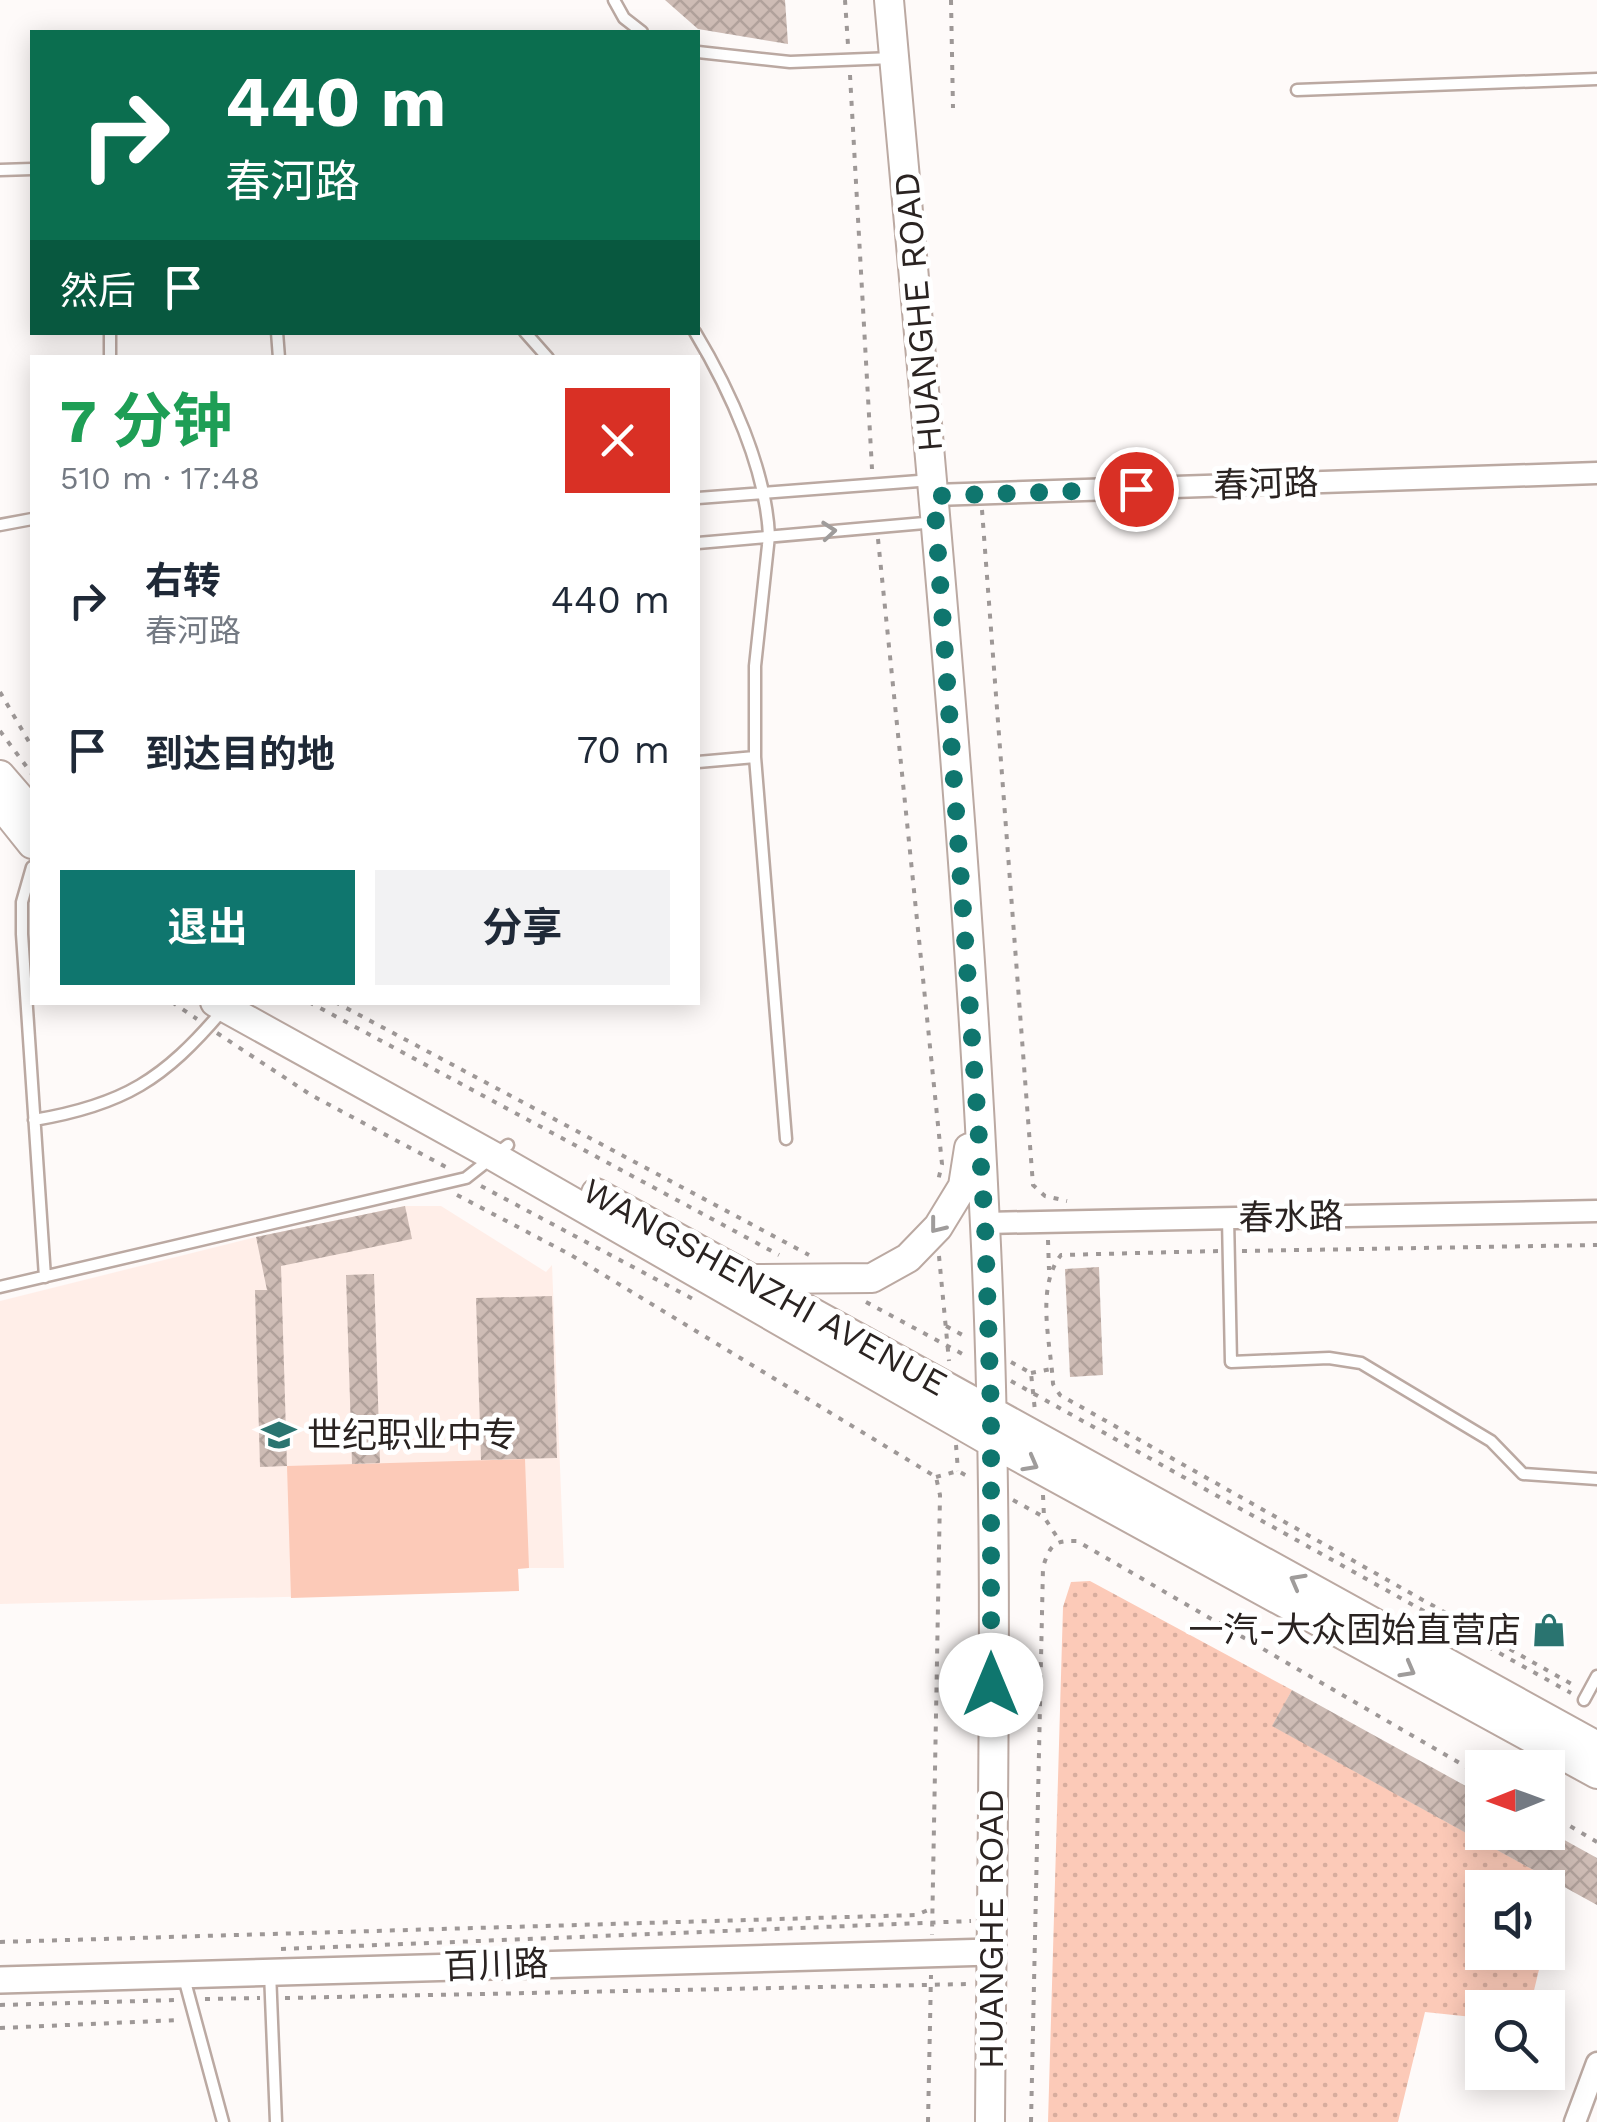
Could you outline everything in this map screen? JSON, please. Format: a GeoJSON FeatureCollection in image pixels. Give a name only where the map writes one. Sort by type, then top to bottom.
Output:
{"type":"FeatureCollection","features":[{"type":"Feature","properties":{"kind":"main road","name":"HUANGHE ROAD"},"geometry":{"type":"LineString","coordinates":[[889,0],[935,499],[985,1224],[991,1412],[990,2122]]}},
{"type":"Feature","properties":{"kind":"main road"},"geometry":{"type":"LineString","coordinates":[[0,775],[30,840]]}},
{"type":"Feature","properties":{"kind":"main road","name":"WANGSHENZHI AVENUE"},"geometry":{"type":"LineString","coordinates":[[231,1005],[750,1279],[1597,1746]]}},
{"type":"Feature","properties":{"kind":"main road"},"geometry":{"type":"LineString","coordinates":[[750,1279],[872,1278],[908,1258],[938,1227],[963,1186],[977,1102]]}},
{"type":"Feature","properties":{"kind":"main road"},"geometry":{"type":"LineString","coordinates":[[500,1150],[991,1442],[1597,1774]]}},
{"type":"Feature","properties":{"kind":"street","name":"春河路"},"geometry":{"type":"LineString","coordinates":[[935,499],[982,494],[1597,474]]}},
{"type":"Feature","properties":{"kind":"street","name":"春水路"},"geometry":{"type":"LineString","coordinates":[[985,1224],[1597,1211]]}},
{"type":"Feature","properties":{"kind":"street","name":"百川路"},"geometry":{"type":"LineString","coordinates":[[0,1980],[183,1974],[274,1960],[991,1952]]}},
{"type":"Feature","properties":{"kind":"street"},"geometry":{"type":"LineString","coordinates":[[1575,2122],[1597,2063]]}},
{"type":"Feature","properties":{"kind":"lane"},"geometry":{"type":"LineString","coordinates":[[614,0],[638,30]]}},
{"type":"Feature","properties":{"kind":"lane"},"geometry":{"type":"LineString","coordinates":[[700,52],[754,60],[894,58]]}},
{"type":"Feature","properties":{"kind":"lane"},"geometry":{"type":"LineString","coordinates":[[1297,90],[1597,79]]}},
{"type":"Feature","properties":{"kind":"lane"},"geometry":{"type":"LineString","coordinates":[[0,170],[30,169]]}},
{"type":"Feature","properties":{"kind":"lane"},"geometry":{"type":"LineString","coordinates":[[528,335],[545,355]]}},
{"type":"Feature","properties":{"kind":"lane"},"geometry":{"type":"LineString","coordinates":[[696,335],[733,410],[763,493],[770,536],[755,666],[755,757],[786,1139]]}},
{"type":"Feature","properties":{"kind":"lane"},"geometry":{"type":"LineString","coordinates":[[700,498],[873,485],[935,499]]}},
{"type":"Feature","properties":{"kind":"lane"},"geometry":{"type":"LineString","coordinates":[[700,543],[876,527],[935,499]]}},
{"type":"Feature","properties":{"kind":"lane"},"geometry":{"type":"LineString","coordinates":[[0,525],[30,519]]}},
{"type":"Feature","properties":{"kind":"lane"},"geometry":{"type":"LineString","coordinates":[[700,762],[755,757]]}},
{"type":"Feature","properties":{"kind":"lane"},"geometry":{"type":"LineString","coordinates":[[30,874],[22,902],[22,934],[44,1277]]}},
{"type":"Feature","properties":{"kind":"lane"},"geometry":{"type":"LineString","coordinates":[[34,1120],[78,1113],[152,1082],[228,1005]]}},
{"type":"Feature","properties":{"kind":"lane"},"geometry":{"type":"LineString","coordinates":[[0,1286],[466,1178],[500,1150]]}},
{"type":"Feature","properties":{"kind":"lane"},"geometry":{"type":"LineString","coordinates":[[1228,1218],[1232,1362],[1329,1358],[1361,1362],[1491,1441],[1523,1474],[1597,1479]]}},
{"type":"Feature","properties":{"kind":"lane"},"geometry":{"type":"LineString","coordinates":[[1586,1696],[1597,1676]]}},
{"type":"Feature","properties":{"kind":"lane"},"geometry":{"type":"LineString","coordinates":[[274,1960],[271,1998],[276,2122]]}},
{"type":"Feature","properties":{"kind":"lane"},"geometry":{"type":"LineString","coordinates":[[183,1974],[223,2122]]}},
{"type":"Feature","properties":{"kind":"path"},"geometry":{"type":"LineString","coordinates":[[845,0],[873,485]]}},
{"type":"Feature","properties":{"kind":"path"},"geometry":{"type":"LineString","coordinates":[[951,0],[954,108]]}},
{"type":"Feature","properties":{"kind":"path"},"geometry":{"type":"LineString","coordinates":[[982,494],[1033,1185],[1045,1196],[1085,1202]]}},
{"type":"Feature","properties":{"kind":"path"},"geometry":{"type":"LineString","coordinates":[[876,527],[942,1164],[934,1196]]}},
{"type":"Feature","properties":{"kind":"path"},"geometry":{"type":"LineString","coordinates":[[0,692],[30,744]]}},
{"type":"Feature","properties":{"kind":"path"},"geometry":{"type":"LineString","coordinates":[[0,732],[30,771]]}},
{"type":"Feature","properties":{"kind":"path"},"geometry":{"type":"LineString","coordinates":[[314,1005],[790,1260]]}},
{"type":"Feature","properties":{"kind":"path"},"geometry":{"type":"LineString","coordinates":[[341,1005],[820,1260]]}},
{"type":"Feature","properties":{"kind":"path"},"geometry":{"type":"LineString","coordinates":[[450,1182],[458,1197],[571,1255],[936,1476],[958,1471],[954,1420]]}},
{"type":"Feature","properties":{"kind":"path"},"geometry":{"type":"LineString","coordinates":[[923,1243],[939,1253],[952,1391]]}},
{"type":"Feature","properties":{"kind":"path"},"geometry":{"type":"LineString","coordinates":[[1586,1696],[1060,1395],[1052,1369],[1047,1292],[1049,1270],[1061,1255],[1597,1245]]}},
{"type":"Feature","properties":{"kind":"path"},"geometry":{"type":"LineString","coordinates":[[854,1296],[1586,1696]]}},
{"type":"Feature","properties":{"kind":"path"},"geometry":{"type":"LineString","coordinates":[[1031,1374],[1052,1369]]}},
{"type":"Feature","properties":{"kind":"path"},"geometry":{"type":"LineString","coordinates":[[928,2122],[940,1495],[936,1476]]}},
{"type":"Feature","properties":{"kind":"path"},"geometry":{"type":"LineString","coordinates":[[1044,1516],[1059,1540]]}},
{"type":"Feature","properties":{"kind":"path"},"geometry":{"type":"LineString","coordinates":[[1030,2122],[1043,1567],[1049,1548],[1059,1540],[1077,1541],[1465,1766]]}},
{"type":"Feature","properties":{"kind":"path"},"geometry":{"type":"LineString","coordinates":[[1565,1823],[1597,1842]]}},
{"type":"Feature","properties":{"kind":"path"},"geometry":{"type":"LineString","coordinates":[[0,1942],[916,1916],[932,1908]]}},
{"type":"Feature","properties":{"kind":"path"},"geometry":{"type":"LineString","coordinates":[[274,1960],[991,1921]]}},
{"type":"Feature","properties":{"kind":"path"},"geometry":{"type":"LineString","coordinates":[[0,2005],[991,1984]]}},
{"type":"Feature","properties":{"kind":"path"},"geometry":{"type":"LineString","coordinates":[[0,2028],[196,2020]]}},
{"type":"Feature","properties":{"kind":"shaded area","name":"世纪职业中专"},"geometry":{"type":"Polygon","coordinates":[[[405,1206],[441,1206],[546,1272],[552,1265],[564,1568],[518,1568],[519,1591],[0,1604],[0,1301],[256,1237],[405,1206]]]}},
{"type":"Feature","properties":{"kind":"shaded area"},"geometry":{"type":"Polygon","coordinates":[[[525,1459],[529,1568],[518,1569],[519,1591],[291,1598],[287,1466],[525,1459]]]}},
{"type":"Feature","properties":{"kind":"shaded area"},"geometry":{"type":"Polygon","coordinates":[[[1090,1581],[1292,1690],[1273,1726],[1465,1832],[1465,1850],[1497,1850],[1534,1870],[1465,1870],[1465,1970],[1539,1970],[1534,1990],[1465,1990],[1465,2016],[1425,2012],[1398,2122],[1048,2122],[1063,1607],[1071,1582],[1090,1581]]]}},
{"type":"Feature","properties":{"kind":"building"},"geometry":{"type":"Polygon","coordinates":[[[665,0],[785,0],[788,44],[698,29],[665,0]]]}},
{"type":"Feature","properties":{"kind":"building"},"geometry":{"type":"Polygon","coordinates":[[[405,1206],[412,1239],[281,1266],[287,1466],[260,1467],[255,1290],[267,1290],[256,1237],[405,1206]]]}},
{"type":"Feature","properties":{"kind":"building"},"geometry":{"type":"Polygon","coordinates":[[[1099,1267],[1103,1375],[1070,1377],[1065,1269],[1099,1267]]]}},
{"type":"Feature","properties":{"kind":"building"},"geometry":{"type":"Polygon","coordinates":[[[374,1274],[380,1463],[352,1464],[346,1275],[374,1274]]]}},
{"type":"Feature","properties":{"kind":"building"},"geometry":{"type":"Polygon","coordinates":[[[552,1296],[557,1458],[481,1460],[476,1298],[552,1296]]]}},
{"type":"Feature","properties":{"kind":"building"},"geometry":{"type":"Polygon","coordinates":[[[1292,1690],[1465,1786],[1465,1832],[1272,1726],[1292,1690]]]}},
{"type":"Feature","properties":{"kind":"building"},"geometry":{"type":"Polygon","coordinates":[[[1565,1840],[1597,1858],[1597,1905],[1565,1887],[1565,1870],[1533,1870],[1497,1850],[1565,1850],[1565,1840]]]}},
{"type":"Feature","properties":{"kind":"place","name":"世纪职业中专"},"geometry":{"type":"Point","coordinates":[279,1435]}},
{"type":"Feature","properties":{"kind":"place","name":"一汽-大众固始直营店"},"geometry":{"type":"Point","coordinates":[1549,1630]}},
{"type":"Feature","properties":{"kind":"route"},"geometry":{"type":"LineString","coordinates":[[991,1685],[991,1412],[985,1224],[934,496],[1136,489]]}}]}
